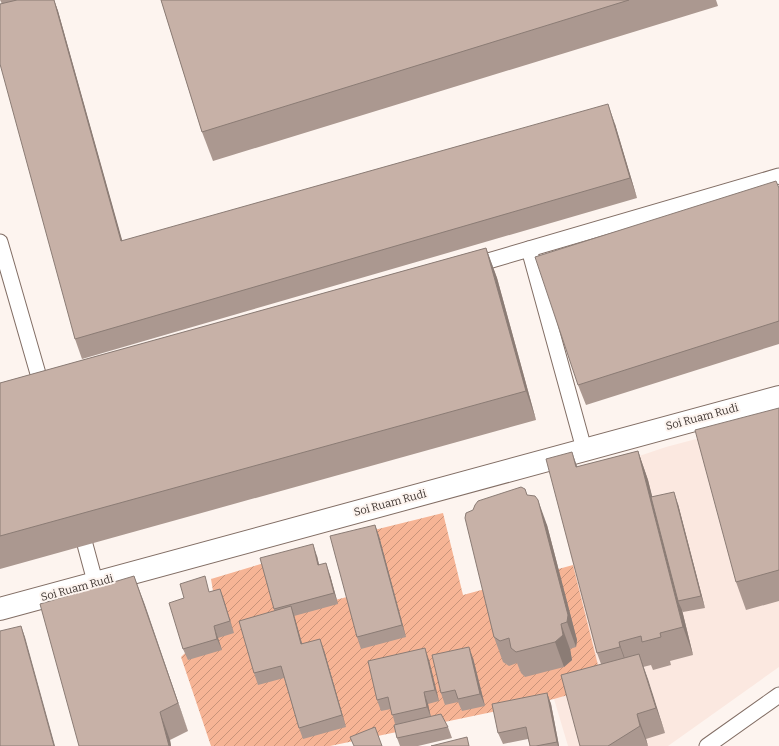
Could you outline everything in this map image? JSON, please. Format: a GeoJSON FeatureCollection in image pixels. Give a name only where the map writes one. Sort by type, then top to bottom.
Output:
{"type":"FeatureCollection","features":[{"type":"Feature","properties":{"kind":"street","name":"Soi Ruam Rudi"},"geometry":{"type":"LineString","coordinates":[[0,609],[779,397]]}},
{"type":"Feature","properties":{"kind":"lane"},"geometry":{"type":"LineString","coordinates":[[454,271],[779,176]]}},
{"type":"Feature","properties":{"kind":"lane"},"geometry":{"type":"LineString","coordinates":[[0,242],[5,274],[34,387],[46,402]]}},
{"type":"Feature","properties":{"kind":"lane"},"geometry":{"type":"LineString","coordinates":[[529,249],[584,450]]}},
{"type":"Feature","properties":{"kind":"lane"},"geometry":{"type":"LineString","coordinates":[[34,387],[56,381]]}},
{"type":"Feature","properties":{"kind":"lane"},"geometry":{"type":"LineString","coordinates":[[77,514],[93,574],[97,583]]}},
{"type":"Feature","properties":{"kind":"lane"},"geometry":{"type":"LineString","coordinates":[[707,746],[779,695]]}},
{"type":"Feature","properties":{"kind":"shaded area"},"geometry":{"type":"Polygon","coordinates":[[[779,417],[779,667],[668,746],[568,746],[554,699],[603,685],[553,485],[666,447],[779,417]]]}},
{"type":"Feature","properties":{"kind":"shaded area"},"geometry":{"type":"Polygon","coordinates":[[[443,513],[463,595],[573,565],[603,685],[554,699],[330,746],[211,746],[181,657],[218,621],[211,579],[271,561],[285,612],[376,590],[366,532],[443,513]]]}},
{"type":"Feature","properties":{"kind":"building"},"geometry":{"type":"Polygon","coordinates":[[[17,0],[54,0],[121,241],[608,104],[630,178],[75,339],[0,64],[0,4],[17,0]]]}},
{"type":"Feature","properties":{"kind":"building"},"geometry":{"type":"Polygon","coordinates":[[[161,0],[629,0],[202,132],[161,0]]]}},
{"type":"Feature","properties":{"kind":"building"},"geometry":{"type":"Polygon","coordinates":[[[776,181],[779,188],[779,321],[578,385],[535,257],[776,181]]]}},
{"type":"Feature","properties":{"kind":"building"},"geometry":{"type":"Polygon","coordinates":[[[486,248],[526,391],[0,536],[0,383],[486,248]]]}},
{"type":"Feature","properties":{"kind":"building"},"geometry":{"type":"Polygon","coordinates":[[[779,408],[779,570],[736,582],[695,430],[779,408]]]}},
{"type":"Feature","properties":{"kind":"building"},"geometry":{"type":"Polygon","coordinates":[[[638,451],[683,627],[660,633],[661,637],[642,642],[641,636],[619,642],[620,647],[597,653],[546,459],[572,452],[576,467],[638,451]]]}},
{"type":"Feature","properties":{"kind":"building"},"geometry":{"type":"Polygon","coordinates":[[[521,487],[525,489],[527,495],[535,496],[538,500],[568,615],[567,622],[561,624],[563,635],[555,642],[516,652],[511,648],[509,638],[500,641],[494,637],[465,518],[466,513],[473,510],[478,501],[521,487]]]}},
{"type":"Feature","properties":{"kind":"building"},"geometry":{"type":"Polygon","coordinates":[[[674,492],[701,596],[678,601],[651,497],[674,492]]]}},
{"type":"Feature","properties":{"kind":"building"},"geometry":{"type":"Polygon","coordinates":[[[375,525],[402,625],[357,637],[330,536],[375,525]]]}},
{"type":"Feature","properties":{"kind":"building"},"geometry":{"type":"Polygon","coordinates":[[[313,544],[318,565],[326,563],[334,593],[274,609],[260,558],[313,544]]]}},
{"type":"Feature","properties":{"kind":"building"},"geometry":{"type":"Polygon","coordinates":[[[134,576],[178,703],[160,712],[169,746],[79,746],[40,604],[134,576]]]}},
{"type":"Feature","properties":{"kind":"building"},"geometry":{"type":"Polygon","coordinates":[[[205,576],[209,592],[220,589],[230,621],[214,626],[217,639],[183,649],[169,603],[184,598],[180,584],[205,576]]]}},
{"type":"Feature","properties":{"kind":"building"},"geometry":{"type":"Polygon","coordinates":[[[291,606],[301,644],[320,639],[342,715],[299,728],[281,666],[254,673],[239,621],[291,606]]]}},
{"type":"Feature","properties":{"kind":"building"},"geometry":{"type":"Polygon","coordinates":[[[21,626],[54,746],[0,746],[0,631],[21,626]]]}},
{"type":"Feature","properties":{"kind":"building"},"geometry":{"type":"Polygon","coordinates":[[[469,647],[480,694],[458,699],[455,690],[441,693],[432,655],[469,647]]]}},
{"type":"Feature","properties":{"kind":"building"},"geometry":{"type":"Polygon","coordinates":[[[425,648],[435,690],[424,692],[427,707],[392,715],[388,697],[377,700],[368,661],[425,648]]]}},
{"type":"Feature","properties":{"kind":"building"},"geometry":{"type":"Polygon","coordinates":[[[639,654],[656,708],[637,714],[640,726],[608,746],[580,746],[561,675],[639,654]]]}},
{"type":"Feature","properties":{"kind":"building"},"geometry":{"type":"Polygon","coordinates":[[[547,693],[557,742],[530,746],[526,727],[498,733],[492,704],[547,693]]]}},
{"type":"Feature","properties":{"kind":"building"},"geometry":{"type":"Polygon","coordinates":[[[441,714],[448,727],[397,738],[394,725],[441,714]]]}},
{"type":"Feature","properties":{"kind":"building"},"geometry":{"type":"Polygon","coordinates":[[[375,727],[382,746],[354,746],[350,737],[375,727]]]}},
{"type":"Feature","properties":{"kind":"building"},"geometry":{"type":"Polygon","coordinates":[[[467,737],[469,746],[431,746],[467,737]]]}}]}
